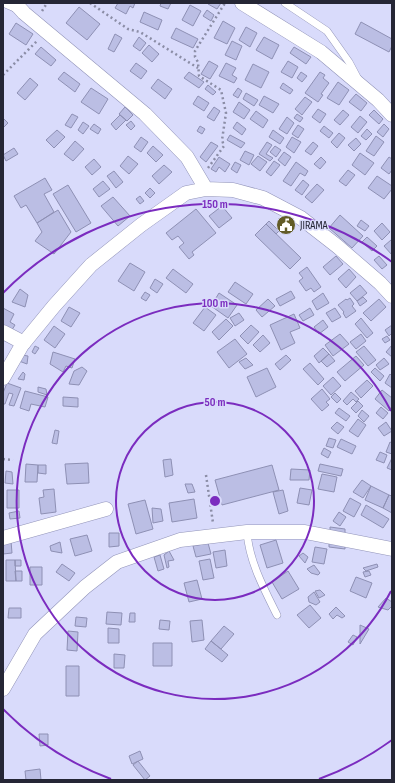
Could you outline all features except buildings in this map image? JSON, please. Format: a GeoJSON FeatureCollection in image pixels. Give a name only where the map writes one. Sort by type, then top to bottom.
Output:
{"type":"FeatureCollection","features":[{"type":"Feature","properties":{"kind":"street"},"geometry":{"type":"LineString","coordinates":[[242,3],[321,52],[378,100],[392,115]]}},
{"type":"Feature","properties":{"kind":"street"},"geometry":{"type":"LineString","coordinates":[[20,8],[145,114],[187,157],[206,188]]}},
{"type":"Feature","properties":{"kind":"street"},"geometry":{"type":"LineString","coordinates":[[3,378],[24,343],[54,306],[91,265],[141,225],[186,193],[206,188],[233,190],[263,198],[301,218],[337,246],[374,278],[392,296]]}},
{"type":"Feature","properties":{"kind":"street"},"geometry":{"type":"LineString","coordinates":[[3,332],[24,343]]}},
{"type":"Feature","properties":{"kind":"street"},"geometry":{"type":"LineString","coordinates":[[3,538],[106,509]]}},
{"type":"Feature","properties":{"kind":"street"},"geometry":{"type":"LineString","coordinates":[[3,689],[35,634],[85,587],[117,562],[180,540],[247,532],[305,532],[392,549]]}},
{"type":"Feature","properties":{"kind":"lane"},"geometry":{"type":"LineString","coordinates":[[4,3],[20,8]]}},
{"type":"Feature","properties":{"kind":"lane"},"geometry":{"type":"LineString","coordinates":[[285,3],[328,31],[349,62],[362,86]]}},
{"type":"Feature","properties":{"kind":"lane"},"geometry":{"type":"LineString","coordinates":[[247,532],[248,542],[260,580],[277,615]]}},
{"type":"Feature","properties":{"kind":"path"},"geometry":{"type":"LineString","coordinates":[[90,3],[128,29],[140,32],[198,68]]}},
{"type":"Feature","properties":{"kind":"path"},"geometry":{"type":"LineString","coordinates":[[198,175],[204,173],[224,146],[222,140],[226,113],[221,90],[199,76],[198,62],[194,57],[194,51],[225,3]]}},
{"type":"Feature","properties":{"kind":"path"},"geometry":{"type":"LineString","coordinates":[[3,75],[46,30]]}},
{"type":"Feature","properties":{"kind":"path"},"geometry":{"type":"LineString","coordinates":[[3,459],[13,460]]}},
{"type":"Feature","properties":{"kind":"path"},"geometry":{"type":"LineString","coordinates":[[206,475],[215,536]]}},
{"type":"Feature","properties":{"kind":"place","name":"JIRAMA"},"geometry":{"type":"Point","coordinates":[286,225]}}]}
